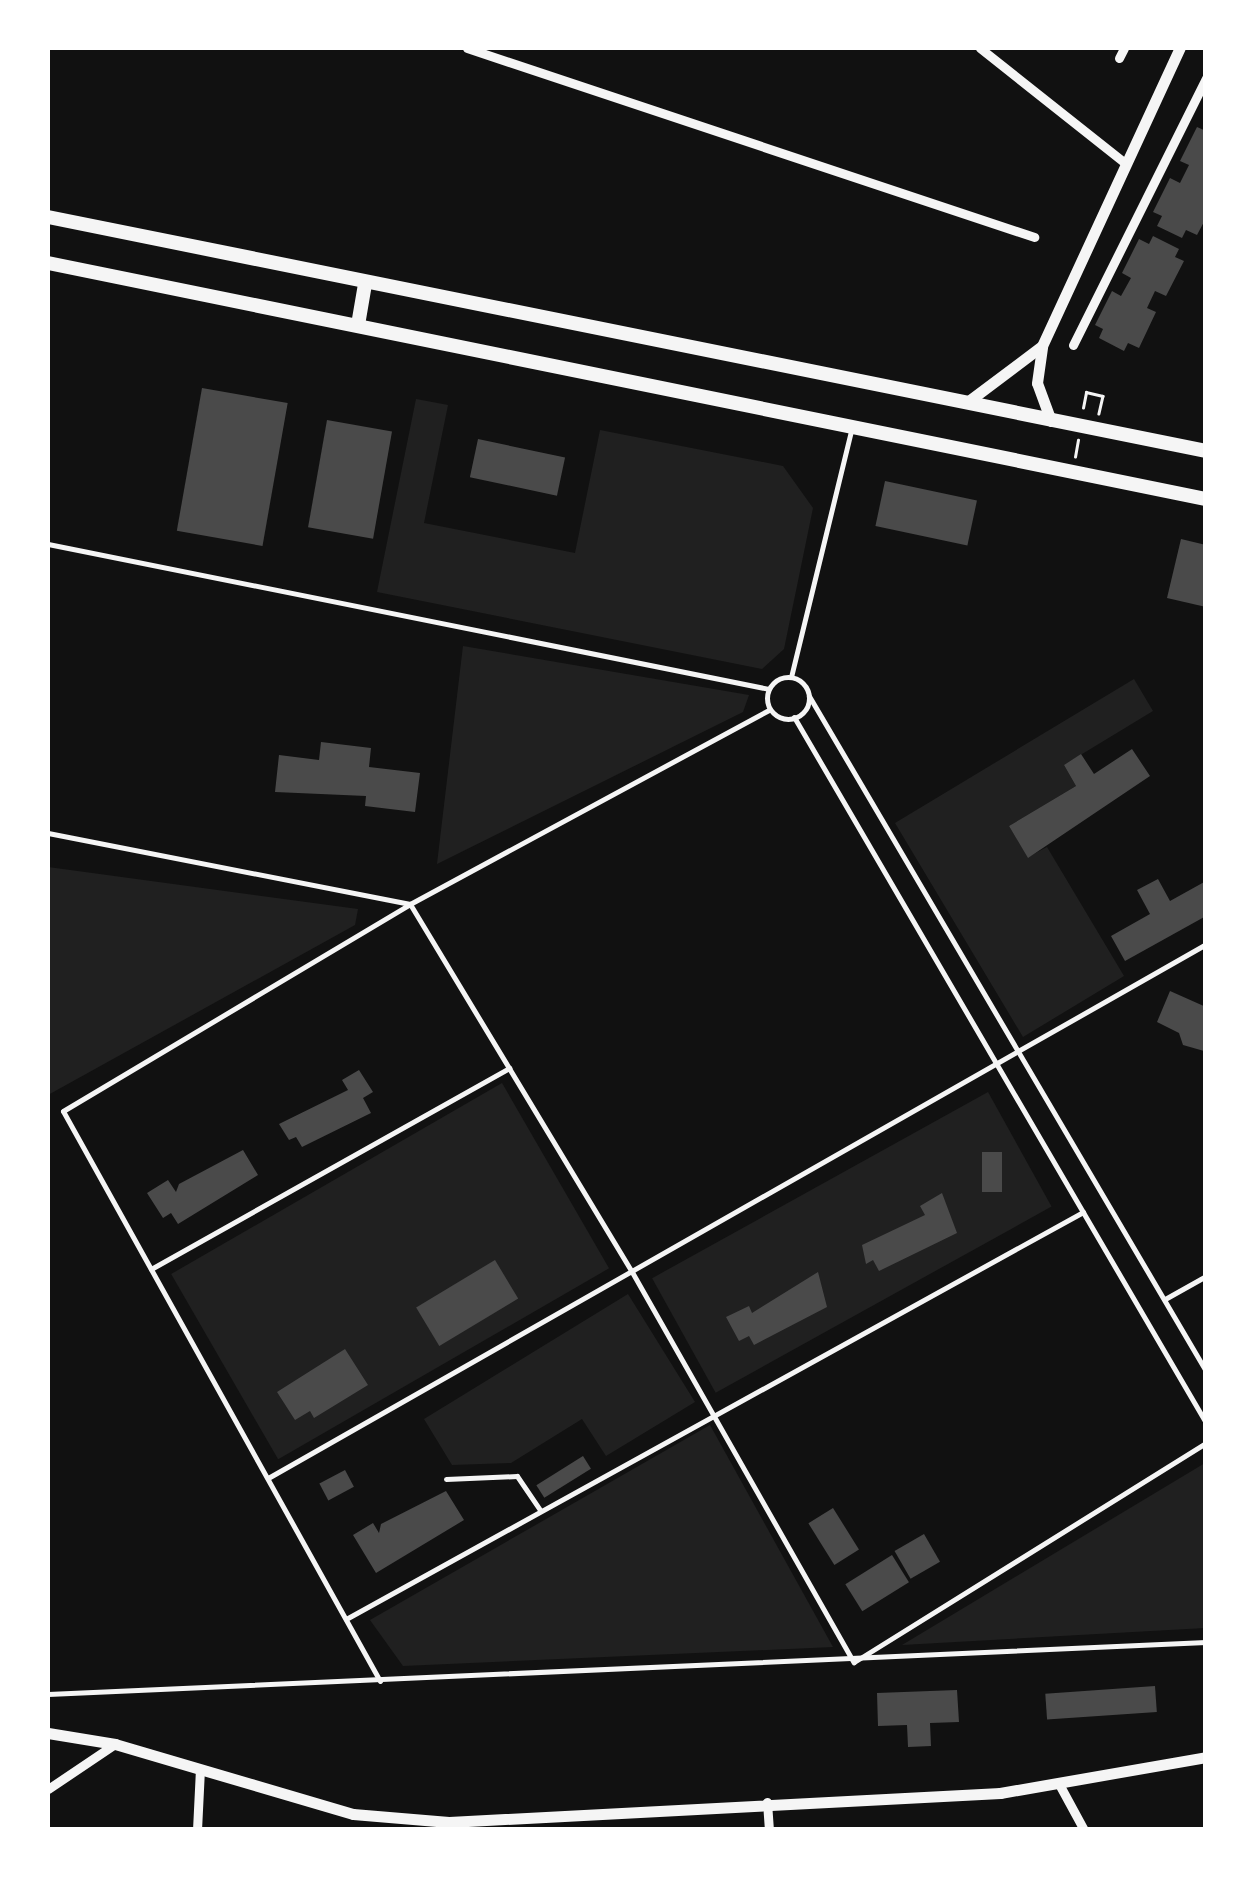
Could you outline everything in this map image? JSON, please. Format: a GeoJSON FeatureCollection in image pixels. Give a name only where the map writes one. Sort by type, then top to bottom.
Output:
{"type":"FeatureCollection","features":[{"type":"Feature","properties":{"kind":"main road"},"geometry":{"type":"LineString","coordinates":[[48,218],[1206,451]]}},
{"type":"Feature","properties":{"kind":"main road"},"geometry":{"type":"LineString","coordinates":[[48,263],[1206,500]]}},
{"type":"Feature","properties":{"kind":"main road"},"geometry":{"type":"LineString","coordinates":[[358,324],[365,284]]}},
{"type":"Feature","properties":{"kind":"street"},"geometry":{"type":"LineString","coordinates":[[467,48],[1034,236]]}},
{"type":"Feature","properties":{"kind":"street"},"geometry":{"type":"LineString","coordinates":[[980,48],[1126,163]]}},
{"type":"Feature","properties":{"kind":"street"},"geometry":{"type":"LineString","coordinates":[[1119,58],[1124,48]]}},
{"type":"Feature","properties":{"kind":"street"},"geometry":{"type":"LineString","coordinates":[[1051,421],[1037,383],[1042,346],[1180,48]]}},
{"type":"Feature","properties":{"kind":"street"},"geometry":{"type":"LineString","coordinates":[[1073,344],[1203,91],[1206,78]]}},
{"type":"Feature","properties":{"kind":"street"},"geometry":{"type":"LineString","coordinates":[[966,403],[1042,346]]}},
{"type":"Feature","properties":{"kind":"street"},"geometry":{"type":"LineString","coordinates":[[48,1733],[115,1744],[353,1814],[449,1822],[1059,1784],[1206,1757]]}},
{"type":"Feature","properties":{"kind":"street"},"geometry":{"type":"LineString","coordinates":[[48,1789],[115,1744]]}},
{"type":"Feature","properties":{"kind":"street"},"geometry":{"type":"LineString","coordinates":[[193,1828],[200,1769]]}},
{"type":"Feature","properties":{"kind":"street"},"geometry":{"type":"LineString","coordinates":[[1059,1784],[1084,1830]]}},
{"type":"Feature","properties":{"kind":"street"},"geometry":{"type":"LineString","coordinates":[[767,1802],[770,1830]]}},
{"type":"Feature","properties":{"kind":"lane"},"geometry":{"type":"LineString","coordinates":[[48,544],[769,689],[791,677],[852,426]]}},
{"type":"Feature","properties":{"kind":"lane"},"geometry":{"type":"LineString","coordinates":[[791,677],[809,696],[1206,1371]]}},
{"type":"Feature","properties":{"kind":"lane"},"geometry":{"type":"LineString","coordinates":[[769,689],[770,709]]}},
{"type":"Feature","properties":{"kind":"lane"},"geometry":{"type":"LineString","coordinates":[[794,717],[809,696]]}},
{"type":"Feature","properties":{"kind":"lane"},"geometry":{"type":"LineString","coordinates":[[380,1681],[64,1111],[410,904],[770,709],[794,717],[1206,1423]]}},
{"type":"Feature","properties":{"kind":"lane"},"geometry":{"type":"LineString","coordinates":[[48,833],[410,904],[632,1272],[854,1662]]}},
{"type":"Feature","properties":{"kind":"lane"},"geometry":{"type":"LineString","coordinates":[[268,1478],[1206,944]]}},
{"type":"Feature","properties":{"kind":"lane"},"geometry":{"type":"LineString","coordinates":[[151,1269],[509,1068]]}},
{"type":"Feature","properties":{"kind":"lane"},"geometry":{"type":"LineString","coordinates":[[346,1619],[1083,1212]]}},
{"type":"Feature","properties":{"kind":"lane"},"geometry":{"type":"LineString","coordinates":[[1164,1300],[1206,1276]]}},
{"type":"Feature","properties":{"kind":"lane"},"geometry":{"type":"LineString","coordinates":[[854,1662],[1206,1443]]}},
{"type":"Feature","properties":{"kind":"lane"},"geometry":{"type":"LineString","coordinates":[[446,1478],[517,1476],[541,1511]]}},
{"type":"Feature","properties":{"kind":"lane"},"geometry":{"type":"LineString","coordinates":[[48,1694],[854,1662],[1206,1642]]}},
{"type":"Feature","properties":{"kind":"lane"},"geometry":{"type":"LineString","coordinates":[[353,1814],[354,1830]]}},
{"type":"Feature","properties":{"kind":"path"},"geometry":{"type":"LineString","coordinates":[[1086,392],[1103,396]]}},
{"type":"Feature","properties":{"kind":"shaded area"},"geometry":{"type":"Polygon","coordinates":[[[416,399],[448,405],[424,523],[575,553],[600,430],[783,466],[813,508],[784,649],[762,669],[377,592],[416,399]]]}},
{"type":"Feature","properties":{"kind":"shaded area"},"geometry":{"type":"Polygon","coordinates":[[[463,646],[749,695],[743,712],[437,864],[463,646]]]}},
{"type":"Feature","properties":{"kind":"shaded area"},"geometry":{"type":"Polygon","coordinates":[[[1134,679],[1153,711],[1064,765],[1076,786],[1009,826],[1028,857],[1047,847],[1124,976],[1023,1037],[895,823],[1134,679]]]}},
{"type":"Feature","properties":{"kind":"shaded area"},"geometry":{"type":"Polygon","coordinates":[[[48,867],[358,909],[355,925],[48,1095],[48,867]]]}},
{"type":"Feature","properties":{"kind":"shaded area"},"geometry":{"type":"Polygon","coordinates":[[[502,1083],[609,1268],[278,1459],[171,1274],[502,1083]]]}},
{"type":"Feature","properties":{"kind":"shaded area"},"geometry":{"type":"Polygon","coordinates":[[[988,1092],[1052,1207],[716,1393],[652,1278],[988,1092]]]}},
{"type":"Feature","properties":{"kind":"shaded area"},"geometry":{"type":"Polygon","coordinates":[[[628,1294],[695,1402],[606,1456],[582,1419],[511,1463],[452,1465],[424,1419],[628,1294]]]}},
{"type":"Feature","properties":{"kind":"shaded area"},"geometry":{"type":"Polygon","coordinates":[[[710,1425],[833,1647],[403,1666],[370,1620],[710,1425]]]}},
{"type":"Feature","properties":{"kind":"shaded area"},"geometry":{"type":"Polygon","coordinates":[[[1205,1463],[1205,1628],[902,1645],[1205,1463]]]}},
{"type":"Feature","properties":{"kind":"building"},"geometry":{"type":"Polygon","coordinates":[[[1197,127],[1206,131],[1206,218],[1197,235],[1186,230],[1182,238],[1157,226],[1162,216],[1153,212],[1170,178],[1180,183],[1189,165],[1180,161],[1197,127]]]}},
{"type":"Feature","properties":{"kind":"building"},"geometry":{"type":"Polygon","coordinates":[[[1153,236],[1179,249],[1175,257],[1184,261],[1166,296],[1155,291],[1147,308],[1156,312],[1139,348],[1128,343],[1124,351],[1099,338],[1103,329],[1095,325],[1112,291],[1121,296],[1131,278],[1122,273],[1139,239],[1149,244],[1153,236]]]}},
{"type":"Feature","properties":{"kind":"building"},"geometry":{"type":"Polygon","coordinates":[[[202,388],[288,403],[262,546],[177,531],[202,388]]]}},
{"type":"Feature","properties":{"kind":"building"},"geometry":{"type":"Polygon","coordinates":[[[327,420],[392,431],[373,539],[308,527],[327,420]]]}},
{"type":"Feature","properties":{"kind":"building"},"geometry":{"type":"Polygon","coordinates":[[[478,439],[565,458],[557,496],[470,477],[478,439]]]}},
{"type":"Feature","properties":{"kind":"building"},"geometry":{"type":"Polygon","coordinates":[[[885,481],[977,501],[967,546],[875,526],[885,481]]]}},
{"type":"Feature","properties":{"kind":"building"},"geometry":{"type":"Polygon","coordinates":[[[1181,539],[1206,545],[1206,607],[1167,598],[1181,539]]]}},
{"type":"Feature","properties":{"kind":"building"},"geometry":{"type":"Polygon","coordinates":[[[321,742],[371,748],[369,767],[420,773],[415,812],[365,806],[366,796],[275,792],[279,755],[319,760],[321,742]]]}},
{"type":"Feature","properties":{"kind":"building"},"geometry":{"type":"Polygon","coordinates":[[[1132,749],[1150,776],[1028,858],[1009,826],[1076,786],[1064,765],[1081,754],[1094,774],[1132,749]]]}},
{"type":"Feature","properties":{"kind":"building"},"geometry":{"type":"Polygon","coordinates":[[[1158,879],[1170,901],[1206,881],[1206,916],[1125,961],[1111,936],[1150,914],[1137,890],[1158,879]]]}},
{"type":"Feature","properties":{"kind":"building"},"geometry":{"type":"Polygon","coordinates":[[[1170,991],[1206,1007],[1204,1051],[1183,1045],[1179,1033],[1157,1022],[1170,991]]]}},
{"type":"Feature","properties":{"kind":"building"},"geometry":{"type":"Polygon","coordinates":[[[359,1070],[373,1092],[363,1098],[371,1113],[302,1147],[296,1137],[289,1140],[279,1124],[348,1090],[342,1080],[359,1070]]]}},
{"type":"Feature","properties":{"kind":"building"},"geometry":{"type":"Polygon","coordinates":[[[243,1150],[258,1175],[178,1224],[171,1213],[163,1218],[147,1193],[168,1180],[176,1192],[179,1184],[243,1150]]]}},
{"type":"Feature","properties":{"kind":"building"},"geometry":{"type":"Polygon","coordinates":[[[982,1152],[1002,1152],[1002,1192],[982,1192],[982,1152]]]}},
{"type":"Feature","properties":{"kind":"building"},"geometry":{"type":"Polygon","coordinates":[[[942,1193],[957,1233],[879,1271],[873,1260],[866,1264],[862,1245],[925,1215],[920,1206],[942,1193]]]}},
{"type":"Feature","properties":{"kind":"building"},"geometry":{"type":"Polygon","coordinates":[[[495,1260],[518,1299],[439,1346],[416,1307],[495,1260]]]}},
{"type":"Feature","properties":{"kind":"building"},"geometry":{"type":"Polygon","coordinates":[[[818,1272],[827,1307],[754,1345],[749,1336],[739,1341],[726,1317],[749,1306],[752,1313],[818,1272]]]}},
{"type":"Feature","properties":{"kind":"building"},"geometry":{"type":"Polygon","coordinates":[[[345,1349],[368,1385],[314,1418],[310,1411],[295,1420],[277,1392],[345,1349]]]}},
{"type":"Feature","properties":{"kind":"building"},"geometry":{"type":"Polygon","coordinates":[[[583,1456],[591,1469],[544,1498],[536,1485],[583,1456]]]}},
{"type":"Feature","properties":{"kind":"building"},"geometry":{"type":"Polygon","coordinates":[[[345,1470],[354,1487],[328,1500],[319,1484],[345,1470]]]}},
{"type":"Feature","properties":{"kind":"building"},"geometry":{"type":"Polygon","coordinates":[[[446,1491],[464,1520],[376,1573],[353,1535],[373,1523],[379,1533],[381,1524],[446,1491]]]}},
{"type":"Feature","properties":{"kind":"building"},"geometry":{"type":"Polygon","coordinates":[[[833,1508],[859,1550],[834,1565],[808,1523],[833,1508]]]}},
{"type":"Feature","properties":{"kind":"building"},"geometry":{"type":"Polygon","coordinates":[[[924,1534],[940,1562],[911,1579],[895,1551],[924,1534]]]}},
{"type":"Feature","properties":{"kind":"building"},"geometry":{"type":"Polygon","coordinates":[[[892,1555],[909,1582],[862,1611],[845,1584],[892,1555]]]}},
{"type":"Feature","properties":{"kind":"building"},"geometry":{"type":"Polygon","coordinates":[[[1155,1686],[1157,1712],[1047,1720],[1045,1694],[1155,1686]]]}},
{"type":"Feature","properties":{"kind":"building"},"geometry":{"type":"Polygon","coordinates":[[[957,1690],[959,1722],[930,1723],[931,1746],[908,1747],[907,1725],[878,1726],[877,1693],[957,1690]]]}}]}
